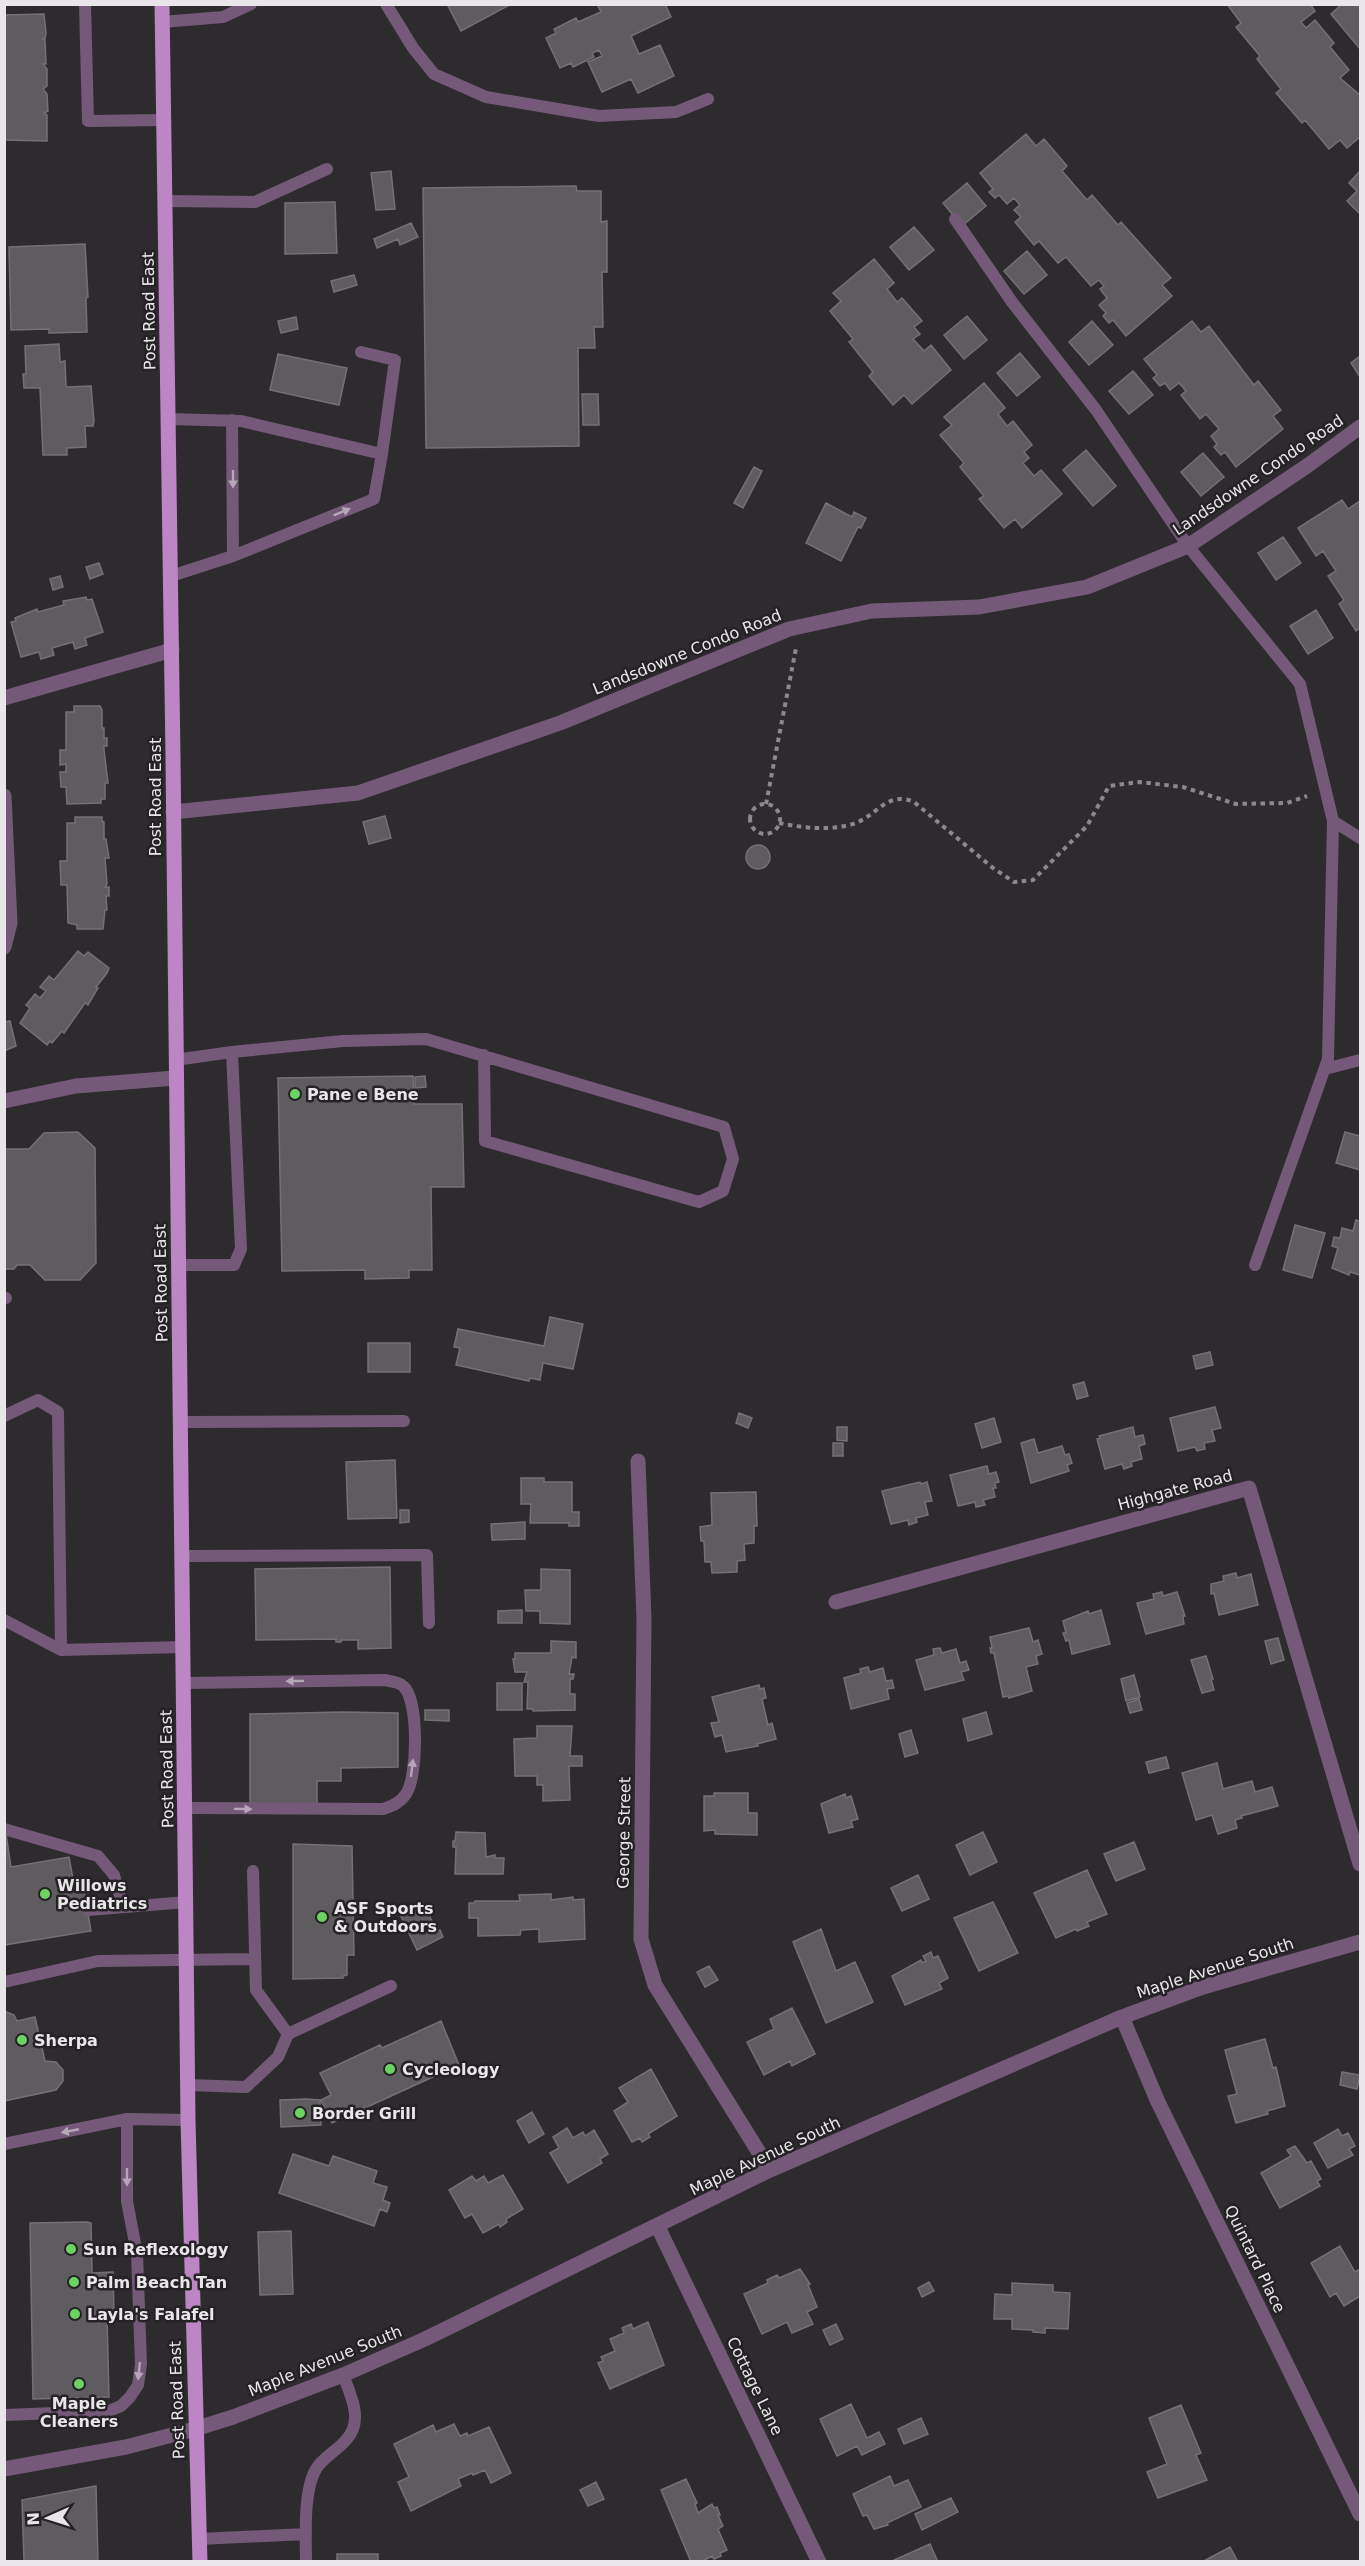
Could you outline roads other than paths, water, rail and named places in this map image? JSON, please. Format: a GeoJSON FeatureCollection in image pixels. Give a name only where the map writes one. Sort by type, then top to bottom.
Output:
{"type":"FeatureCollection","features":[{"type":"Feature","properties":{"kind":"main road","name":"Post Road East"},"geometry":{"type":"LineString","coordinates":[[162,4],[172,650],[188,2120],[200,2562]]}},
{"type":"Feature","properties":{"kind":"street","name":"Landsdowne Condo Road"},"geometry":{"type":"LineString","coordinates":[[173,812],[358,793],[560,723],[789,629],[872,611],[979,607],[1087,587],[1188,546],[1307,466],[1360,427]]}},
{"type":"Feature","properties":{"kind":"street"},"geometry":{"type":"LineString","coordinates":[[4,698],[172,650]]}},
{"type":"Feature","properties":{"kind":"street"},"geometry":{"type":"LineString","coordinates":[[4,796],[10,923],[4,947]]}},
{"type":"Feature","properties":{"kind":"street"},"geometry":{"type":"LineString","coordinates":[[4,1101],[76,1086],[175,1078]]}},
{"type":"Feature","properties":{"kind":"street","name":"George Street"},"geometry":{"type":"LineString","coordinates":[[638,1461],[644,1608],[641,1939],[655,1985],[770,2170]]}},
{"type":"Feature","properties":{"kind":"street","name":"Highgate Road"},"geometry":{"type":"LineString","coordinates":[[836,1602],[1249,1488],[1360,1864]]}},
{"type":"Feature","properties":{"kind":"street","name":"Maple Avenue South"},"geometry":{"type":"LineString","coordinates":[[4,2469],[126,2447],[195,2429],[242,2414],[344,2375],[425,2339],[658,2227],[770,2170],[1122,2016],[1203,1987],[1360,1942]]}},
{"type":"Feature","properties":{"kind":"street","name":"Quintard Place"},"geometry":{"type":"LineString","coordinates":[[1122,2016],[1158,2102],[1360,2514]]}},
{"type":"Feature","properties":{"kind":"street","name":"Cottage Lane"},"geometry":{"type":"LineString","coordinates":[[658,2227],[819,2562]]}},
{"type":"Feature","properties":{"kind":"lane"},"geometry":{"type":"LineString","coordinates":[[85,4],[88,121],[165,120]]}},
{"type":"Feature","properties":{"kind":"lane"},"geometry":{"type":"LineString","coordinates":[[162,21],[223,17],[251,4]]}},
{"type":"Feature","properties":{"kind":"lane"},"geometry":{"type":"LineString","coordinates":[[386,4],[413,48],[434,74],[486,97],[599,116],[676,112],[708,99]]}},
{"type":"Feature","properties":{"kind":"lane"},"geometry":{"type":"LineString","coordinates":[[166,201],[255,202],[327,169]]}},
{"type":"Feature","properties":{"kind":"lane"},"geometry":{"type":"LineString","coordinates":[[955,219],[1012,302],[1096,410],[1188,546],[1300,684],[1334,821],[1328,1059],[1255,1265]]}},
{"type":"Feature","properties":{"kind":"lane"},"geometry":{"type":"LineString","coordinates":[[171,576],[233,556],[374,499],[395,360],[361,352]]}},
{"type":"Feature","properties":{"kind":"lane"},"geometry":{"type":"LineString","coordinates":[[168,418],[242,421],[382,454]]}},
{"type":"Feature","properties":{"kind":"lane"},"geometry":{"type":"LineString","coordinates":[[232,420],[233,556]]}},
{"type":"Feature","properties":{"kind":"lane"},"geometry":{"type":"LineString","coordinates":[[1334,821],[1360,837]]}},
{"type":"Feature","properties":{"kind":"lane"},"geometry":{"type":"LineString","coordinates":[[175,1060],[343,1041],[426,1039],[484,1055],[724,1127],[733,1159],[723,1191],[699,1202],[485,1141],[484,1055]]}},
{"type":"Feature","properties":{"kind":"lane"},"geometry":{"type":"LineString","coordinates":[[178,1265],[234,1264],[241,1249],[232,1052]]}},
{"type":"Feature","properties":{"kind":"lane"},"geometry":{"type":"LineString","coordinates":[[1325,1069],[1360,1060]]}},
{"type":"Feature","properties":{"kind":"lane"},"geometry":{"type":"LineString","coordinates":[[4,1416],[38,1400],[58,1412],[61,1650]]}},
{"type":"Feature","properties":{"kind":"lane"},"geometry":{"type":"LineString","coordinates":[[181,1422],[404,1421]]}},
{"type":"Feature","properties":{"kind":"lane"},"geometry":{"type":"LineString","coordinates":[[182,1556],[427,1555],[429,1623]]}},
{"type":"Feature","properties":{"kind":"lane"},"geometry":{"type":"LineString","coordinates":[[4,1620],[61,1650],[183,1647]]}},
{"type":"Feature","properties":{"kind":"lane"},"geometry":{"type":"LineString","coordinates":[[184,1683],[385,1680],[402,1684],[410,1695],[414,1710],[414,1747],[408,1792],[398,1803],[383,1809],[185,1808]]}},
{"type":"Feature","properties":{"kind":"lane"},"geometry":{"type":"LineString","coordinates":[[4,1829],[98,1856],[114,1875],[123,1907]]}},
{"type":"Feature","properties":{"kind":"lane"},"geometry":{"type":"LineString","coordinates":[[253,1871],[253,1959],[256,1990],[288,2034]]}},
{"type":"Feature","properties":{"kind":"lane"},"geometry":{"type":"LineString","coordinates":[[88,1910],[187,1902]]}},
{"type":"Feature","properties":{"kind":"lane"},"geometry":{"type":"LineString","coordinates":[[4,1982],[98,1961],[253,1959]]}},
{"type":"Feature","properties":{"kind":"lane"},"geometry":{"type":"LineString","coordinates":[[188,2085],[246,2087],[278,2057],[288,2034],[391,1986]]}},
{"type":"Feature","properties":{"kind":"lane"},"geometry":{"type":"LineString","coordinates":[[4,2144],[127,2119],[188,2120]]}},
{"type":"Feature","properties":{"kind":"lane"},"geometry":{"type":"LineString","coordinates":[[4,2415],[109,2411],[121,2406],[138,2385],[141,2364],[137,2254],[128,2201],[127,2119]]}},
{"type":"Feature","properties":{"kind":"lane"},"geometry":{"type":"LineString","coordinates":[[306,2562],[309,2487],[316,2469],[328,2455],[347,2440],[356,2424],[355,2404],[344,2375]]}},
{"type":"Feature","properties":{"kind":"lane"},"geometry":{"type":"LineString","coordinates":[[199,2539],[306,2535]]}},
{"type":"Feature","properties":{"kind":"place","name":"Pane e Bene"},"geometry":{"type":"Point","coordinates":[295,1094]}},
{"type":"Feature","properties":{"kind":"place","name":"Willows Pediatrics"},"geometry":{"type":"Point","coordinates":[45,1894]}},
{"type":"Feature","properties":{"kind":"place","name":"ASF Sports & Outdoors"},"geometry":{"type":"Point","coordinates":[322,1917]}},
{"type":"Feature","properties":{"kind":"place","name":"Sherpa"},"geometry":{"type":"Point","coordinates":[22,2040]}},
{"type":"Feature","properties":{"kind":"place","name":"Cycleology"},"geometry":{"type":"Point","coordinates":[390,2069]}},
{"type":"Feature","properties":{"kind":"place","name":"Border Grill"},"geometry":{"type":"Point","coordinates":[300,2113]}},
{"type":"Feature","properties":{"kind":"place","name":"Sun Reflexology"},"geometry":{"type":"Point","coordinates":[71,2249]}},
{"type":"Feature","properties":{"kind":"place","name":"Palm Beach Tan"},"geometry":{"type":"Point","coordinates":[74,2282]}},
{"type":"Feature","properties":{"kind":"place","name":"Layla's Falafel"},"geometry":{"type":"Point","coordinates":[75,2314]}},
{"type":"Feature","properties":{"kind":"place","name":"Maple Cleaners"},"geometry":{"type":"Point","coordinates":[79,2384]}}]}
